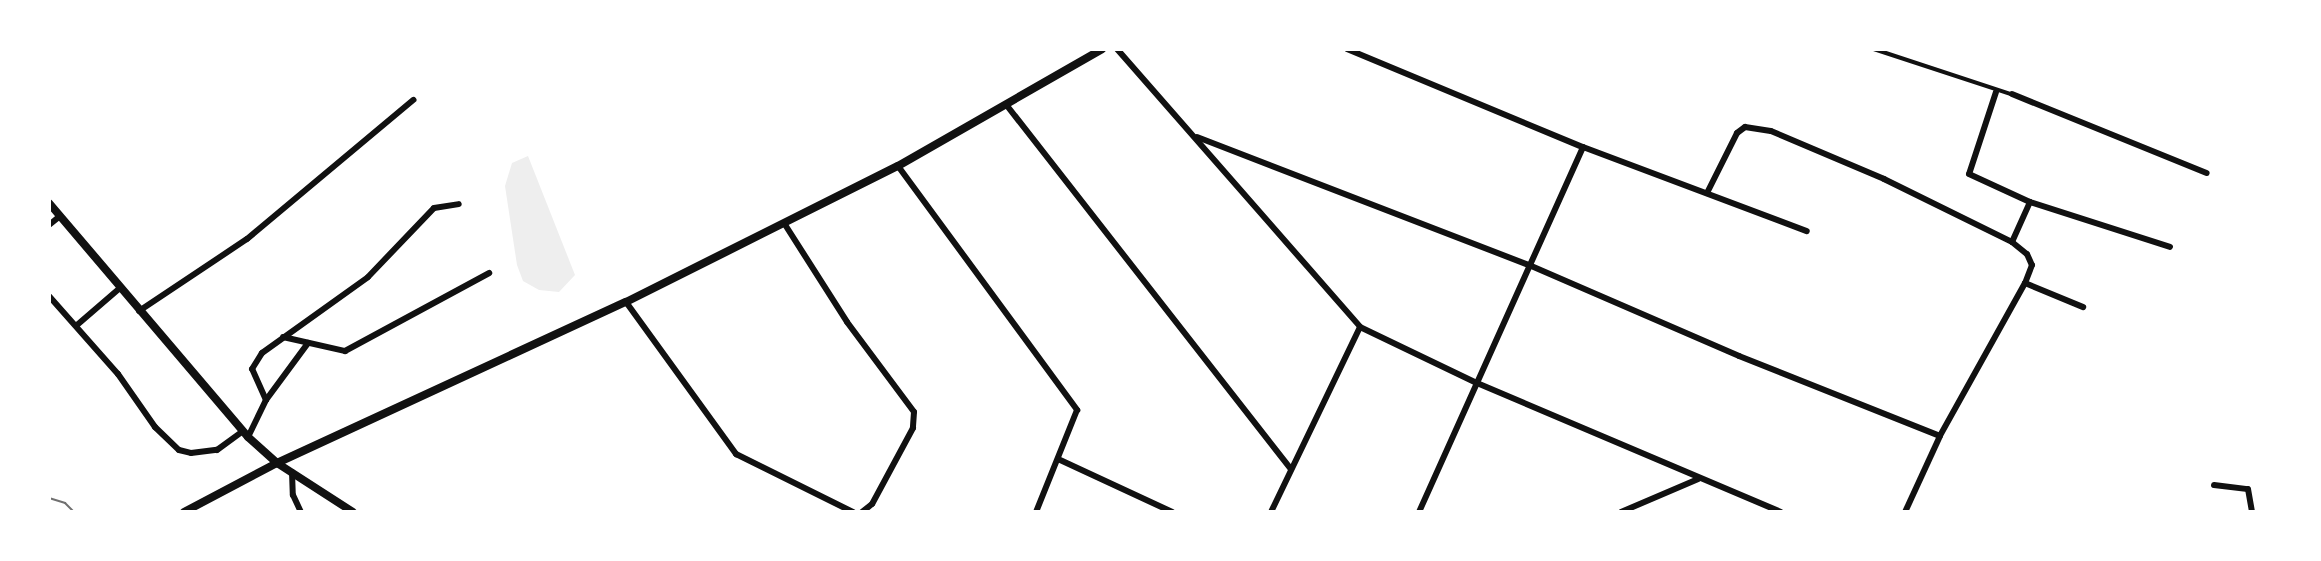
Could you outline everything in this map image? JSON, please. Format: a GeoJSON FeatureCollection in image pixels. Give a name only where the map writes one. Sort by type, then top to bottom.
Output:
{"type":"FeatureCollection","features":[{"type":"Feature","properties":{"kind":"street"},"geometry":{"type":"LineString","coordinates":[[184,512],[277,463],[626,302],[898,166],[1008,107],[1102,49]]}},
{"type":"Feature","properties":{"kind":"street"},"geometry":{"type":"LineString","coordinates":[[1117,49],[1360,327],[1477,383],[1781,512]]}},
{"type":"Feature","properties":{"kind":"street"},"geometry":{"type":"LineString","coordinates":[[1347,49],[1583,147],[1807,231]]}},
{"type":"Feature","properties":{"kind":"street"},"geometry":{"type":"LineString","coordinates":[[1996,92],[1969,174],[2030,202],[2170,247]]}},
{"type":"Feature","properties":{"kind":"street"},"geometry":{"type":"LineString","coordinates":[[2012,94],[2207,173]]}},
{"type":"Feature","properties":{"kind":"street"},"geometry":{"type":"LineString","coordinates":[[139,312],[247,239],[413,100]]}},
{"type":"Feature","properties":{"kind":"street"},"geometry":{"type":"LineString","coordinates":[[1008,107],[1290,468]]}},
{"type":"Feature","properties":{"kind":"street"},"geometry":{"type":"LineString","coordinates":[[1707,193],[1737,133],[1745,127],[1771,131],[2012,242],[2027,254],[2032,265],[2025,283],[1940,436],[1905,512]]}},
{"type":"Feature","properties":{"kind":"street"},"geometry":{"type":"LineString","coordinates":[[1195,136],[1529,265],[1940,436]]}},
{"type":"Feature","properties":{"kind":"street"},"geometry":{"type":"LineString","coordinates":[[1419,512],[1583,147]]}},
{"type":"Feature","properties":{"kind":"street"},"geometry":{"type":"LineString","coordinates":[[898,166],[1077,410],[1035,512]]}},
{"type":"Feature","properties":{"kind":"street"},"geometry":{"type":"LineString","coordinates":[[2012,242],[2030,202]]}},
{"type":"Feature","properties":{"kind":"street"},"geometry":{"type":"LineString","coordinates":[[49,204],[245,434],[277,463],[353,512]]}},
{"type":"Feature","properties":{"kind":"street"},"geometry":{"type":"LineString","coordinates":[[266,400],[252,369],[262,353],[368,277],[434,208],[459,204]]}},
{"type":"Feature","properties":{"kind":"street"},"geometry":{"type":"LineString","coordinates":[[49,225],[60,216]]}},
{"type":"Feature","properties":{"kind":"street"},"geometry":{"type":"LineString","coordinates":[[784,223],[847,322],[914,412],[913,428],[872,504],[862,512]]}},
{"type":"Feature","properties":{"kind":"street"},"geometry":{"type":"LineString","coordinates":[[283,337],[345,351],[489,273]]}},
{"type":"Feature","properties":{"kind":"street"},"geometry":{"type":"LineString","coordinates":[[2025,283],[2083,307]]}},
{"type":"Feature","properties":{"kind":"street"},"geometry":{"type":"LineString","coordinates":[[77,325],[120,288]]}},
{"type":"Feature","properties":{"kind":"street"},"geometry":{"type":"LineString","coordinates":[[49,296],[77,325],[155,427],[179,450],[217,450],[245,434],[308,343]]}},
{"type":"Feature","properties":{"kind":"street"},"geometry":{"type":"LineString","coordinates":[[626,302],[736,454],[853,512]]}},
{"type":"Feature","properties":{"kind":"street"},"geometry":{"type":"LineString","coordinates":[[1271,512],[1360,327]]}},
{"type":"Feature","properties":{"kind":"street"},"geometry":{"type":"LineString","coordinates":[[1058,459],[1172,512]]}},
{"type":"Feature","properties":{"kind":"street"},"geometry":{"type":"LineString","coordinates":[[292,472],[293,495],[301,512]]}},
{"type":"Feature","properties":{"kind":"street"},"geometry":{"type":"LineString","coordinates":[[1621,512],[1698,479]]}},
{"type":"Feature","properties":{"kind":"street"},"geometry":{"type":"LineString","coordinates":[[2214,485],[2248,489],[2252,512]]}},
{"type":"Feature","properties":{"kind":"lane"},"geometry":{"type":"LineString","coordinates":[[1874,49],[1996,92],[2012,94]]}},
{"type":"Feature","properties":{"kind":"shaded area"},"geometry":{"type":"Polygon","coordinates":[[[528,156],[575,275],[559,292],[539,290],[523,281],[517,265],[505,186],[512,163],[528,156]]]}},
{"type":"Feature","properties":{"kind":"tram line"},"geometry":{"type":"LineString","coordinates":[[49,498],[65,503],[74,512]]}}]}
